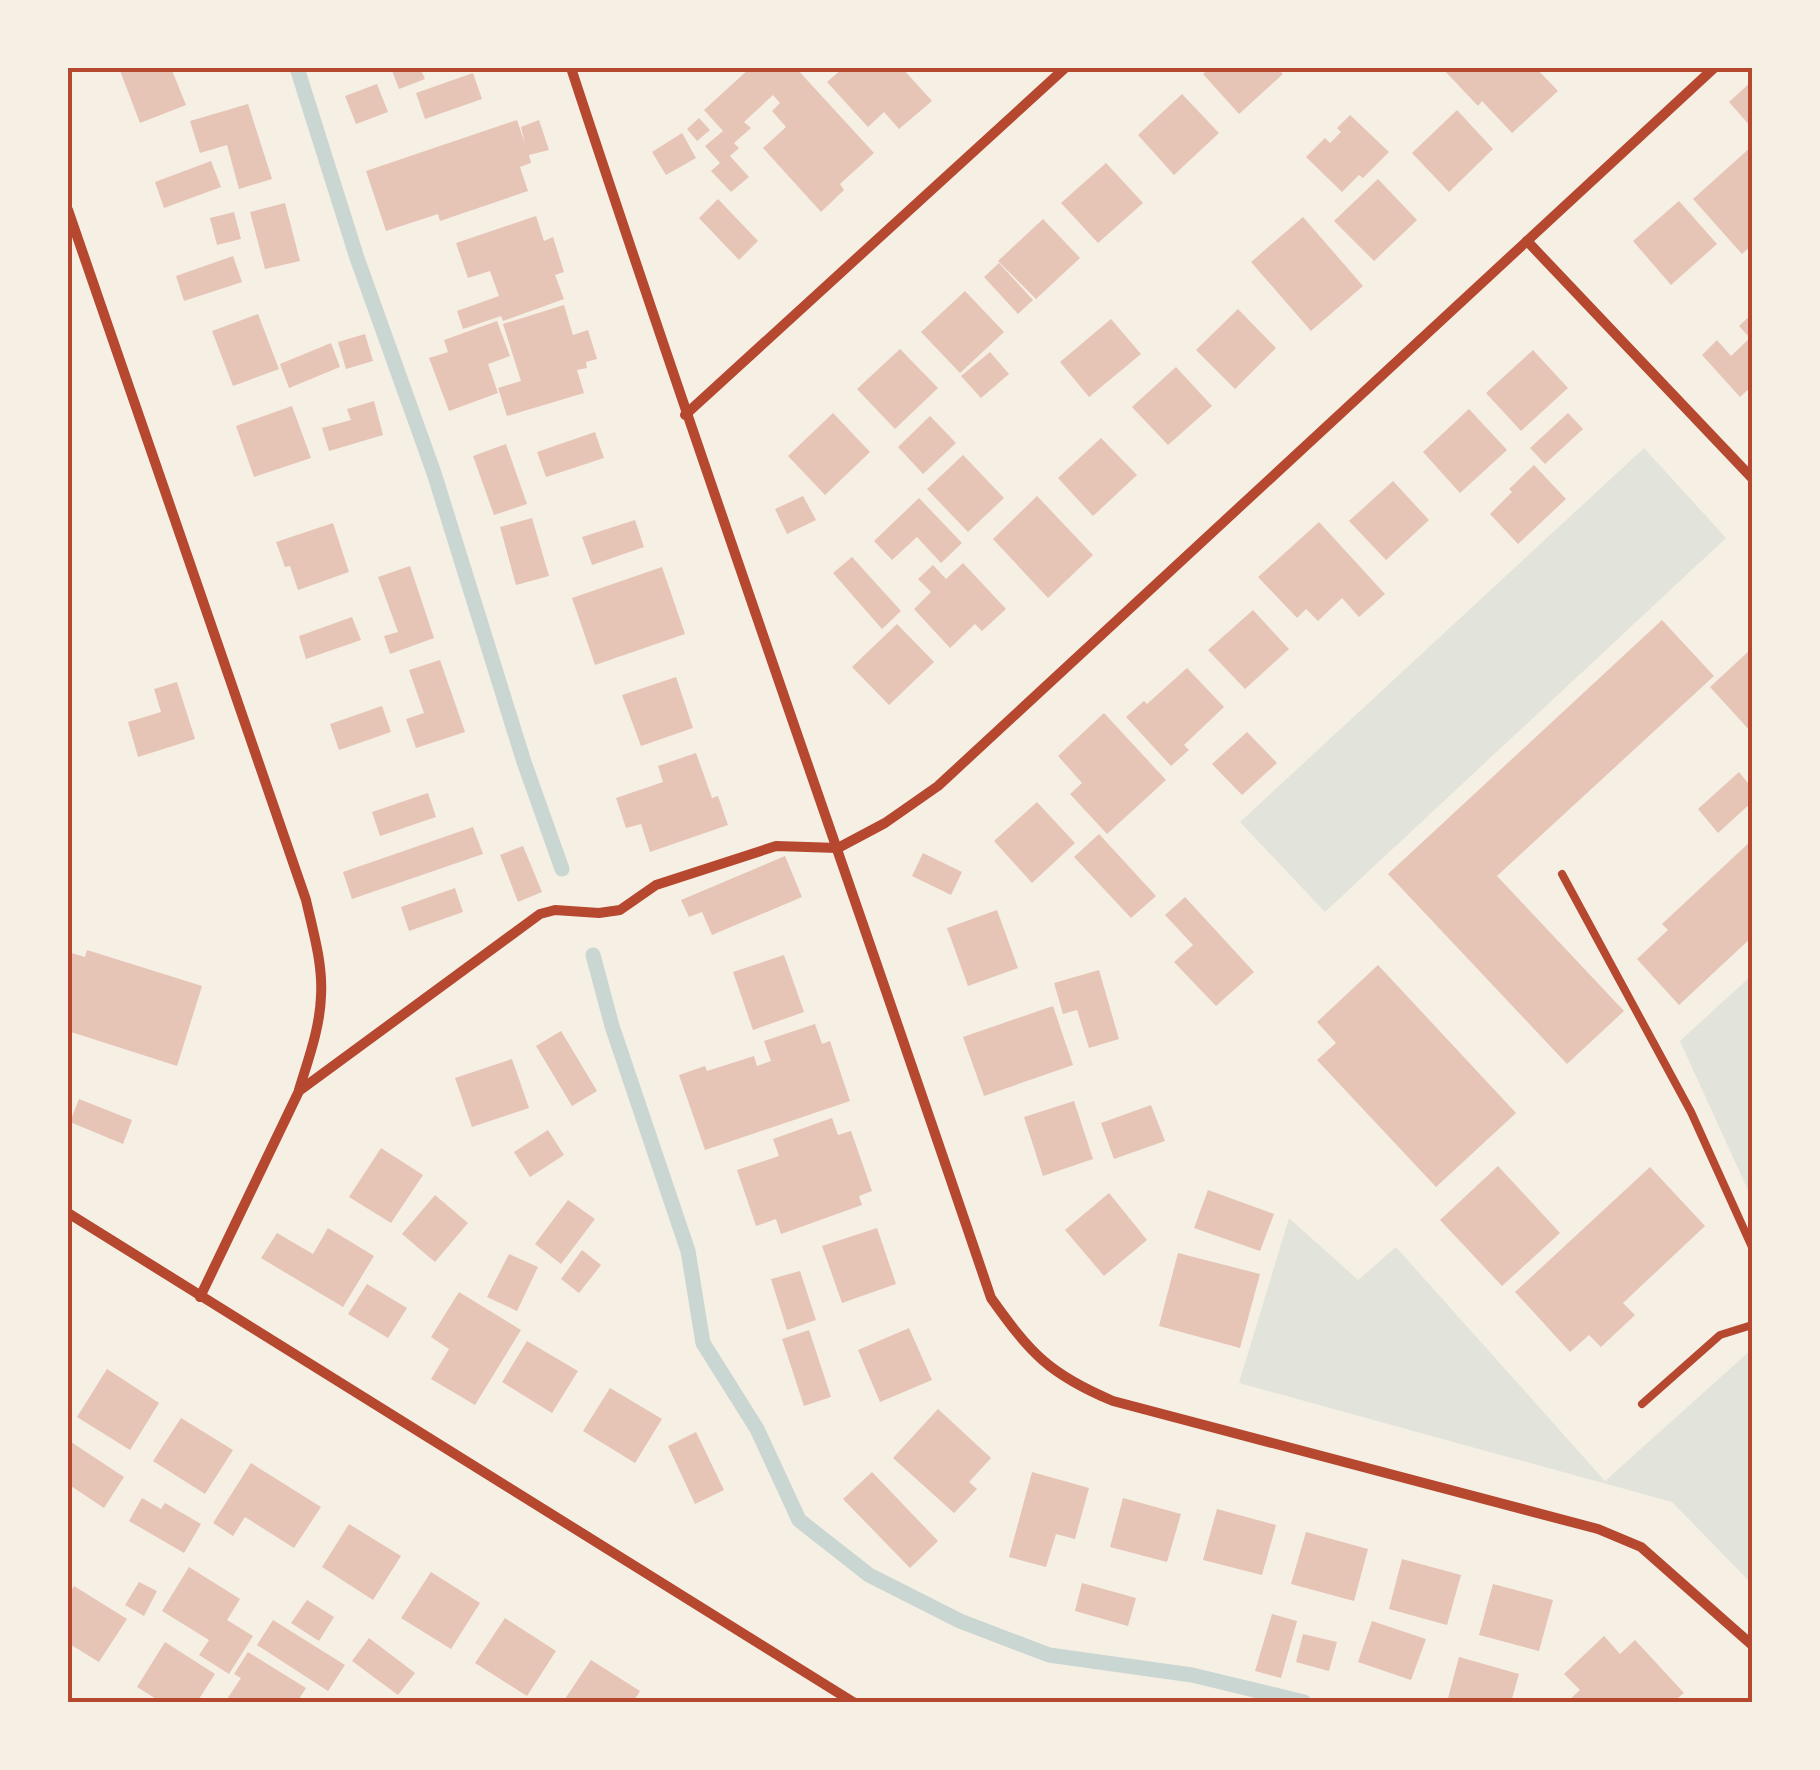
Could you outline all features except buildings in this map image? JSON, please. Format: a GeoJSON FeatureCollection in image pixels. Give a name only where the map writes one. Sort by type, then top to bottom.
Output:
{"type":"FeatureCollection","features":[{"type":"Feature","properties":{"kind":"street"},"geometry":{"type":"LineString","coordinates":[[571,68],[685,415],[991,1298],[1025,1346],[1070,1383],[1114,1401],[1598,1529],[1640,1546],[1752,1645]]}},
{"type":"Feature","properties":{"kind":"street"},"geometry":{"type":"LineString","coordinates":[[685,415],[1065,68]]}},
{"type":"Feature","properties":{"kind":"street"},"geometry":{"type":"LineString","coordinates":[[299,1091],[540,914],[555,910],[620,910],[656,886],[776,846],[838,848],[885,823],[938,786],[1714,68]]}},
{"type":"Feature","properties":{"kind":"street"},"geometry":{"type":"LineString","coordinates":[[68,210],[306,900],[322,994],[315,1038],[299,1091],[200,1297]]}},
{"type":"Feature","properties":{"kind":"street"},"geometry":{"type":"LineString","coordinates":[[1528,241],[1752,478]]}},
{"type":"Feature","properties":{"kind":"street"},"geometry":{"type":"LineString","coordinates":[[68,1213],[835,1698],[852,1702]]}},
{"type":"Feature","properties":{"kind":"lane"},"geometry":{"type":"LineString","coordinates":[[1562,874],[1674,1078],[1752,1247]]}},
{"type":"Feature","properties":{"kind":"lane"},"geometry":{"type":"LineString","coordinates":[[1642,1404],[1720,1335],[1752,1325]]}},
{"type":"Feature","properties":{"kind":"shaded area"},"geometry":{"type":"Polygon","coordinates":[[[1644,448],[1726,538],[1325,912],[1240,822],[1644,448]]]}},
{"type":"Feature","properties":{"kind":"shaded area"},"geometry":{"type":"Polygon","coordinates":[[[1752,975],[1752,1199],[1680,1041],[1752,975]]]}},
{"type":"Feature","properties":{"kind":"shaded area"},"geometry":{"type":"Polygon","coordinates":[[[1289,1218],[1358,1280],[1396,1247],[1605,1481],[1752,1349],[1752,1584],[1672,1502],[1239,1383],[1289,1218]]]}},
{"type":"Feature","properties":{"kind":"waterway"},"geometry":{"type":"LineString","coordinates":[[297,68],[562,869]]}},
{"type":"Feature","properties":{"kind":"waterway"},"geometry":{"type":"LineString","coordinates":[[593,955],[612,1026],[688,1251],[703,1343],[757,1429],[799,1520],[869,1575],[960,1621],[1049,1655],[1192,1675],[1304,1702]]}}]}
